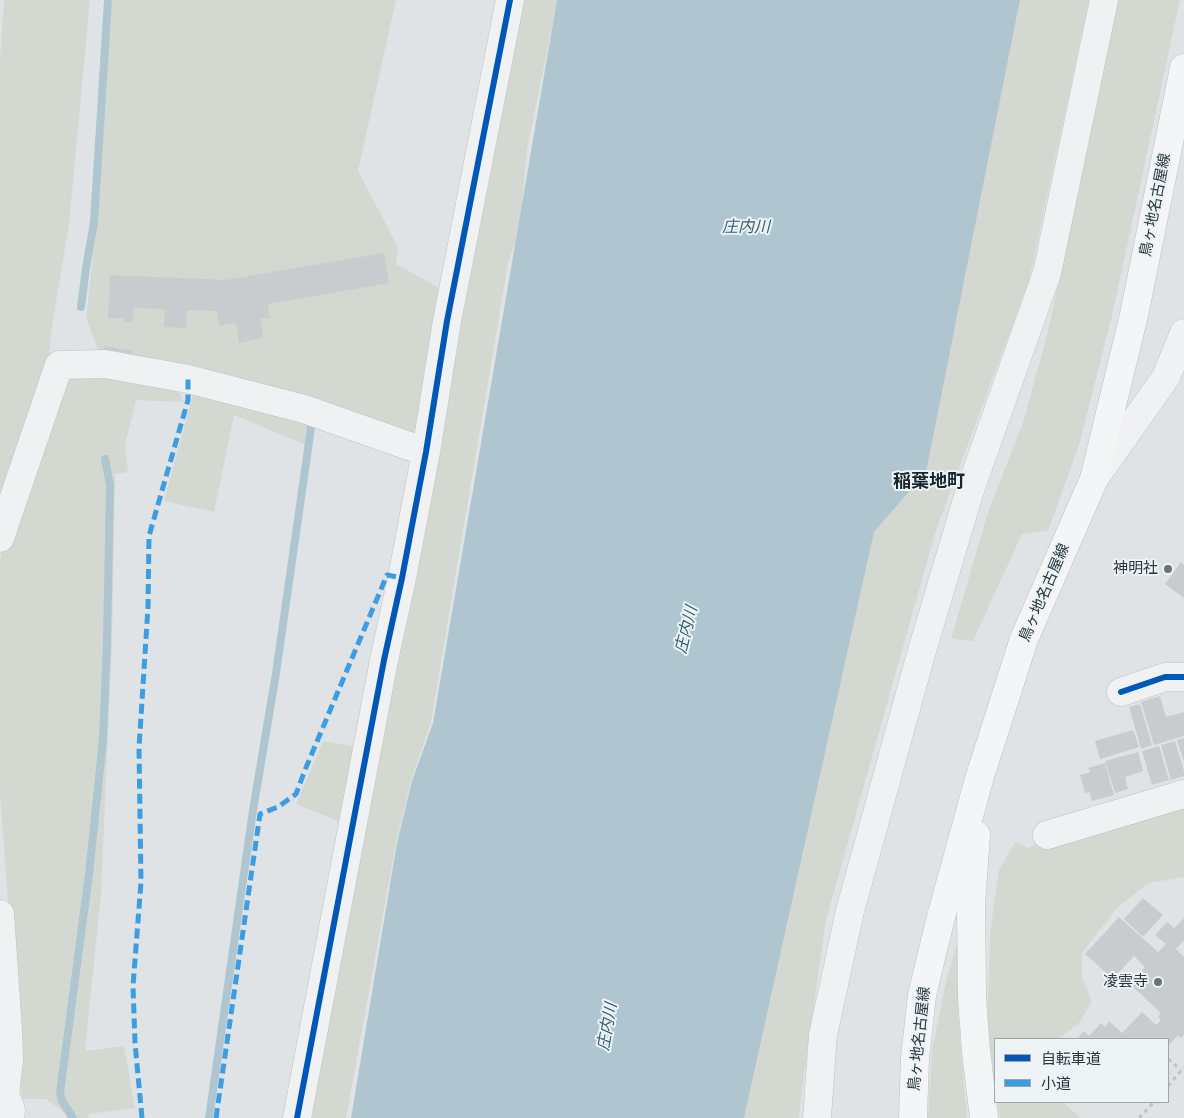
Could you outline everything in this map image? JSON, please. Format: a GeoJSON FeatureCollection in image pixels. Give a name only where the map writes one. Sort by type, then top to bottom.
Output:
{"type":"FeatureCollection","features":[{"type":"Feature","properties":{"kind":"main road","name":"鳥ヶ地名古屋線"},"geometry":{"type":"LineString","coordinates":[[913,1118],[915,1058],[922,996],[941,918],[980,776],[1024,639],[1094,480],[1134,315],[1184,68]]}},
{"type":"Feature","properties":{"kind":"main road"},"geometry":{"type":"LineString","coordinates":[[980,776],[971,904],[972,997],[984,1118]]}},
{"type":"Feature","properties":{"kind":"street"},"geometry":{"type":"LineString","coordinates":[[297,1118],[384,660],[402,578],[426,452],[447,321],[510,0]]}},
{"type":"Feature","properties":{"kind":"street"},"geometry":{"type":"LineString","coordinates":[[818,1118],[823,1035],[850,911],[921,654],[970,490],[1047,273],[1104,0]]}},
{"type":"Feature","properties":{"kind":"street"},"geometry":{"type":"LineString","coordinates":[[1094,480],[1166,377],[1184,333]]}},
{"type":"Feature","properties":{"kind":"street"},"geometry":{"type":"LineString","coordinates":[[0,538],[58,365],[105,364],[188,379],[304,409],[426,452]]}},
{"type":"Feature","properties":{"kind":"street"},"geometry":{"type":"LineString","coordinates":[[1120,692],[1165,677],[1184,677]]}},
{"type":"Feature","properties":{"kind":"street"},"geometry":{"type":"LineString","coordinates":[[1047,835],[1184,794]]}},
{"type":"Feature","properties":{"kind":"street"},"geometry":{"type":"LineString","coordinates":[[0,914],[9,1060],[4,1094],[11,1110],[10,1118]]}},
{"type":"Feature","properties":{"kind":"path"},"geometry":{"type":"LineString","coordinates":[[1169,1059],[1183,1069],[1169,1085]]}},
{"type":"Feature","properties":{"kind":"path"},"geometry":{"type":"LineString","coordinates":[[1140,1118],[1153,1103]]}},
{"type":"Feature","properties":{"kind":"shaded area"},"geometry":{"type":"Polygon","coordinates":[[[4,0],[90,0],[69,225],[51,332],[49,366],[0,519],[0,59],[4,0]]]}},
{"type":"Feature","properties":{"kind":"shaded area"},"geometry":{"type":"Polygon","coordinates":[[[112,0],[396,0],[358,171],[398,247],[396,264],[446,292],[422,438],[310,404],[306,445],[234,415],[214,512],[164,501],[198,376],[101,358],[86,318],[97,221],[112,0]]]}},
{"type":"Feature","properties":{"kind":"shaded area"},"geometry":{"type":"Polygon","coordinates":[[[516,0],[556,0],[557,3],[527,149],[520,227],[508,263],[431,722],[411,781],[396,843],[346,1118],[304,1118],[400,619],[439,460],[452,341],[516,0]]]}},
{"type":"Feature","properties":{"kind":"shaded area"},"geometry":{"type":"Polygon","coordinates":[[[1020,0],[1089,0],[1029,281],[936,530],[826,920],[799,1118],[744,1118],[874,532],[926,471],[1020,0]]]}},
{"type":"Feature","properties":{"kind":"shaded area"},"geometry":{"type":"Polygon","coordinates":[[[1118,0],[1180,0],[1112,316],[1079,445],[1048,531],[1022,534],[973,641],[951,639],[988,512],[1024,420],[1049,327],[1118,0]]]}},
{"type":"Feature","properties":{"kind":"shaded area"},"geometry":{"type":"Polygon","coordinates":[[[88,371],[170,385],[181,395],[183,402],[136,400],[125,445],[128,472],[115,474],[112,646],[101,894],[85,1051],[124,1046],[135,1108],[88,1114],[89,1118],[66,1118],[65,1113],[46,1099],[22,1099],[0,792],[0,559],[65,374],[88,371]]]}},
{"type":"Feature","properties":{"kind":"shaded area"},"geometry":{"type":"Polygon","coordinates":[[[323,741],[360,748],[347,825],[296,804],[323,741]]]}},
{"type":"Feature","properties":{"kind":"shaded area"},"geometry":{"type":"Polygon","coordinates":[[[1184,802],[1184,877],[1149,883],[1118,907],[1082,953],[1082,977],[1092,1001],[1080,1022],[1059,1038],[994,1038],[994,1075],[987,1026],[990,933],[999,870],[1015,842],[1027,848],[1045,840],[1184,802]]]}},
{"type":"Feature","properties":{"kind":"shaded area"},"geometry":{"type":"Polygon","coordinates":[[[959,936],[958,1016],[967,1118],[928,1118],[932,1050],[945,986],[959,936]]]}},
{"type":"Feature","properties":{"kind":"shaded area"},"geometry":{"type":"Polygon","coordinates":[[[998,1103],[1064,1103],[1081,1118],[1000,1118],[998,1103]]]}},
{"type":"Feature","properties":{"kind":"water","name":"庄内川"},"geometry":{"type":"Polygon","coordinates":[[[557,0],[1020,0],[926,472],[874,532],[744,1118],[351,1118],[397,843],[412,781],[433,723],[557,0]]]}},
{"type":"Feature","properties":{"kind":"building"},"geometry":{"type":"Polygon","coordinates":[[[384,253],[389,283],[268,304],[270,318],[260,319],[263,338],[239,343],[236,323],[219,326],[217,311],[187,310],[186,328],[164,327],[165,309],[133,308],[133,322],[123,322],[123,318],[108,318],[110,275],[225,280],[384,253]]]}},
{"type":"Feature","properties":{"kind":"building"},"geometry":{"type":"Polygon","coordinates":[[[105,346],[132,351],[130,360],[104,355],[105,346]]]}},
{"type":"Feature","properties":{"kind":"building"},"geometry":{"type":"Polygon","coordinates":[[[1181,562],[1184,565],[1184,598],[1165,584],[1181,562]]]}},
{"type":"Feature","properties":{"kind":"building"},"geometry":{"type":"Polygon","coordinates":[[[1160,696],[1166,717],[1184,712],[1184,736],[1154,745],[1141,702],[1160,696]]]}},
{"type":"Feature","properties":{"kind":"building"},"geometry":{"type":"Polygon","coordinates":[[[1140,704],[1152,745],[1141,749],[1129,707],[1140,704]]]}},
{"type":"Feature","properties":{"kind":"building"},"geometry":{"type":"Polygon","coordinates":[[[1133,730],[1139,747],[1100,759],[1095,741],[1133,730]]]}},
{"type":"Feature","properties":{"kind":"building"},"geometry":{"type":"Polygon","coordinates":[[[1184,738],[1184,762],[1177,740],[1184,738]]]}},
{"type":"Feature","properties":{"kind":"building"},"geometry":{"type":"Polygon","coordinates":[[[1175,741],[1184,776],[1171,780],[1161,745],[1175,741]]]}},
{"type":"Feature","properties":{"kind":"building"},"geometry":{"type":"Polygon","coordinates":[[[1159,746],[1169,780],[1152,785],[1142,751],[1159,746]]]}},
{"type":"Feature","properties":{"kind":"building"},"geometry":{"type":"Polygon","coordinates":[[[1138,752],[1143,771],[1125,777],[1128,789],[1115,793],[1105,761],[1138,752]]]}},
{"type":"Feature","properties":{"kind":"building"},"geometry":{"type":"Polygon","coordinates":[[[1105,763],[1114,795],[1092,801],[1089,792],[1085,793],[1080,775],[1090,772],[1088,768],[1105,763]]]}},
{"type":"Feature","properties":{"kind":"building"},"geometry":{"type":"Polygon","coordinates":[[[1143,898],[1163,915],[1143,937],[1124,919],[1143,898]]]}},
{"type":"Feature","properties":{"kind":"building","name":"凌雲寺"},"geometry":{"type":"Polygon","coordinates":[[[1119,917],[1158,952],[1166,944],[1155,935],[1167,922],[1174,928],[1184,918],[1184,940],[1176,949],[1184,957],[1184,1035],[1181,1038],[1178,1035],[1169,1045],[1169,1038],[1078,1038],[1084,1031],[1089,1036],[1101,1023],[1105,1027],[1109,1021],[1122,1033],[1142,1012],[1156,1025],[1161,1020],[1158,1017],[1161,1013],[1130,984],[1145,967],[1134,956],[1113,979],[1085,954],[1119,917]]]}},
{"type":"Feature","properties":{"kind":"waterway"},"geometry":{"type":"LineString","coordinates":[[81,307],[94,222],[108,0]]}},
{"type":"Feature","properties":{"kind":"waterway"},"geometry":{"type":"LineString","coordinates":[[209,1118],[312,421]]}},
{"type":"Feature","properties":{"kind":"waterway"},"geometry":{"type":"LineString","coordinates":[[73,1118],[62,1101],[60,1093],[89,874],[103,739],[110,485],[105,459]]}},
{"type":"Feature","properties":{"kind":"marked path"},"geometry":{"type":"LineString","coordinates":[[142,1118],[135,1043],[133,986],[141,882],[139,748],[148,607],[149,536],[188,400],[188,379]]}},
{"type":"Feature","properties":{"kind":"marked path"},"geometry":{"type":"LineString","coordinates":[[216,1118],[260,814],[278,807],[296,794],[387,575],[402,578]]}},
{"type":"Feature","properties":{"kind":"cycle path"},"geometry":{"type":"LineString","coordinates":[[297,1118],[384,660],[402,578],[426,452],[447,321],[510,0]]}},
{"type":"Feature","properties":{"kind":"cycle path"},"geometry":{"type":"LineString","coordinates":[[1121,692],[1165,677],[1184,677]]}},
{"type":"Feature","properties":{"kind":"place","name":"神明社"},"geometry":{"type":"Point","coordinates":[1168,569]}},
{"type":"Feature","properties":{"kind":"place","name":"凌雲寺"},"geometry":{"type":"Point","coordinates":[1158,982]}},
{"type":"Feature","properties":{"kind":"district","name":"稲葉地町"},"geometry":{"type":"Point","coordinates":[929,482]}}]}
